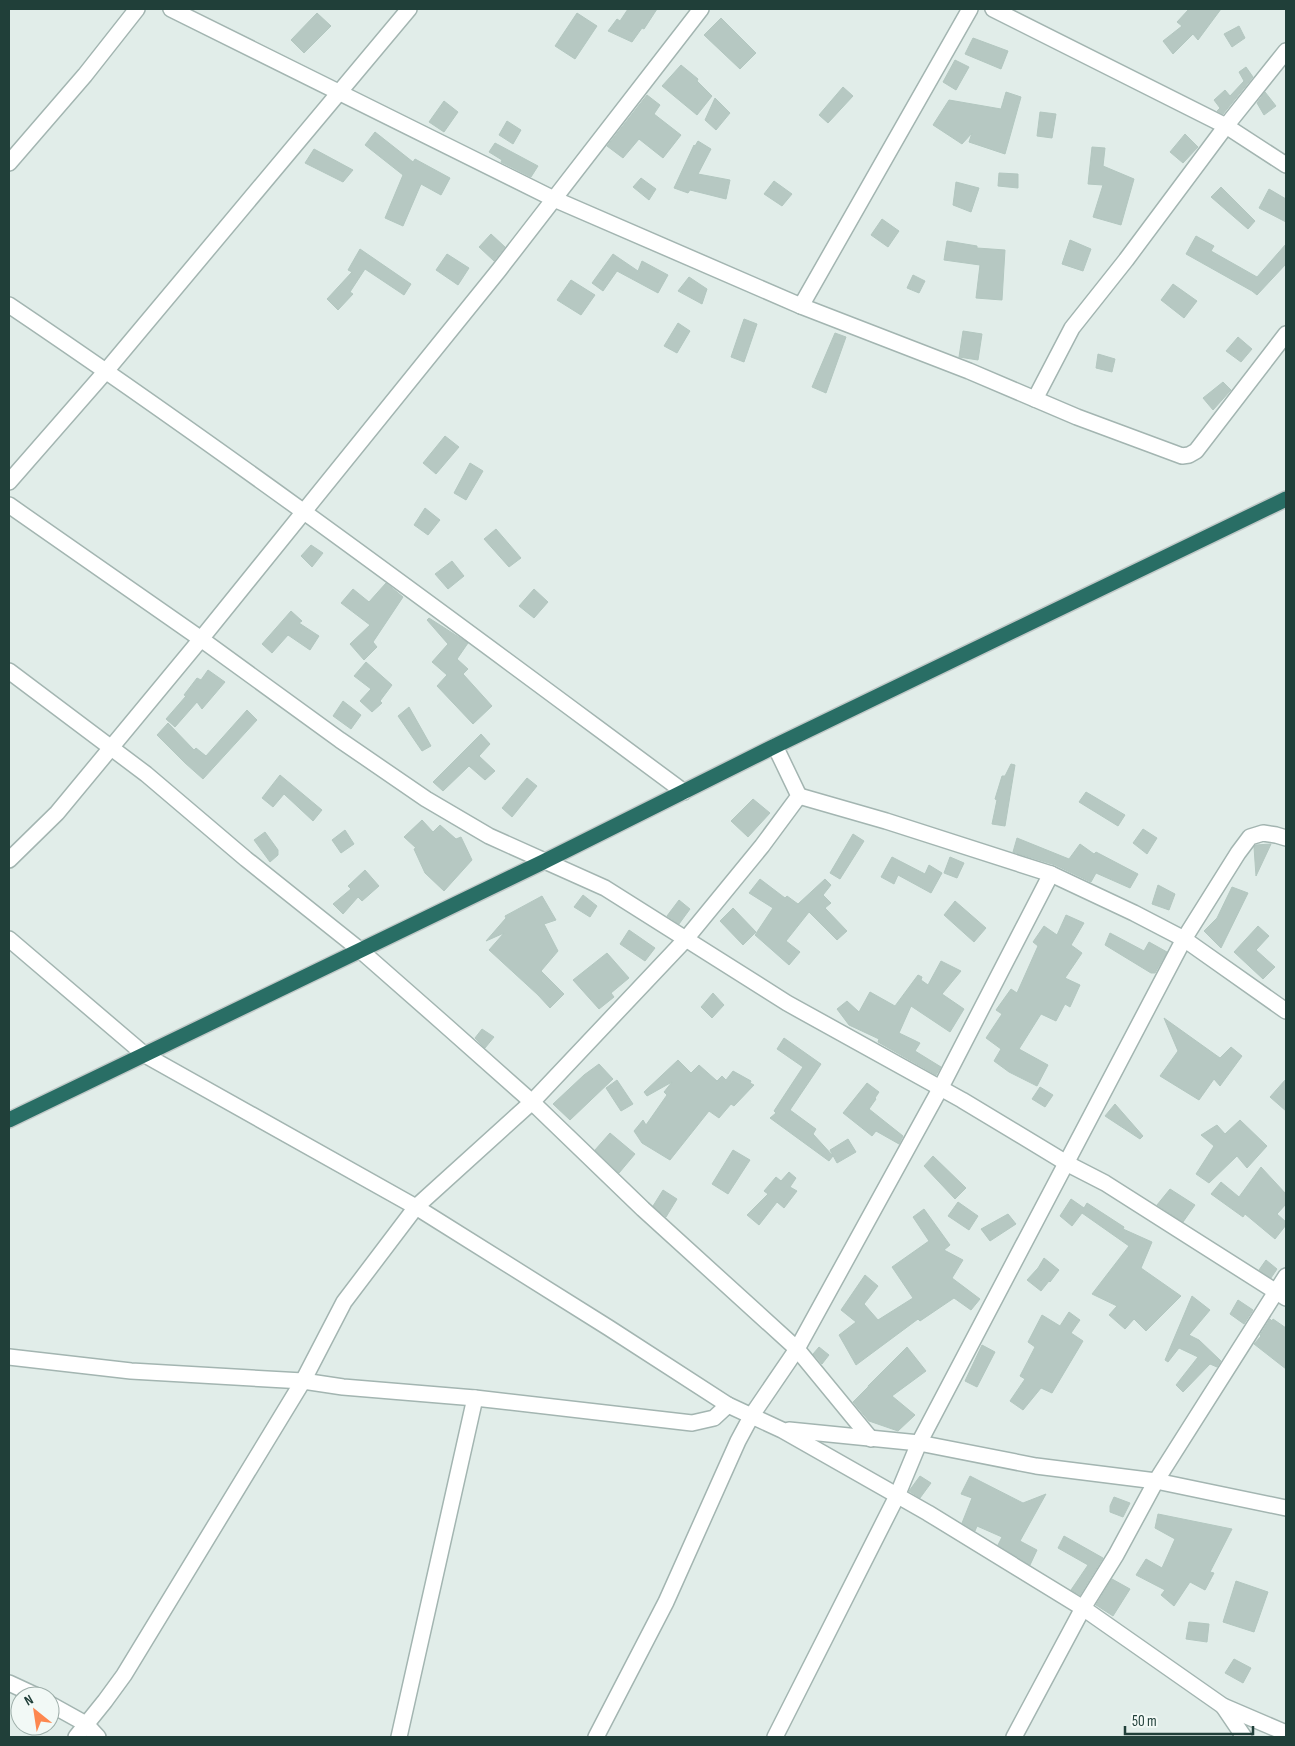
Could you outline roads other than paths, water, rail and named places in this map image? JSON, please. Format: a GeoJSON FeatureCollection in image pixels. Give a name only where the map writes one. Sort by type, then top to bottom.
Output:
{"type":"FeatureCollection","features":[{"type":"Feature","properties":{"kind":"highway"},"geometry":{"type":"LineString","coordinates":[[9,1120],[543,862],[775,746],[1286,498]]}},
{"type":"Feature","properties":{"kind":"street"},"geometry":{"type":"LineString","coordinates":[[9,163],[85,75],[137,9]]}},
{"type":"Feature","properties":{"kind":"street"},"geometry":{"type":"LineString","coordinates":[[171,9],[554,199],[801,306],[969,371],[1077,418],[1182,456],[1196,451],[1202,444],[1286,334]]}},
{"type":"Feature","properties":{"kind":"street"},"geometry":{"type":"LineString","coordinates":[[9,482],[106,371],[409,9]]}},
{"type":"Feature","properties":{"kind":"street"},"geometry":{"type":"LineString","coordinates":[[9,860],[57,813],[201,639],[554,199],[701,9]]}},
{"type":"Feature","properties":{"kind":"street"},"geometry":{"type":"LineString","coordinates":[[801,306],[970,9]]}},
{"type":"Feature","properties":{"kind":"street"},"geometry":{"type":"LineString","coordinates":[[993,9],[1226,126],[1286,165]]}},
{"type":"Feature","properties":{"kind":"street"},"geometry":{"type":"LineString","coordinates":[[1036,399],[1072,328],[1126,260],[1226,126],[1286,51]]}},
{"type":"Feature","properties":{"kind":"street"},"geometry":{"type":"LineString","coordinates":[[9,305],[304,511],[684,792]]}},
{"type":"Feature","properties":{"kind":"street"},"geometry":{"type":"LineString","coordinates":[[9,505],[426,799],[489,836],[543,862],[572,872],[605,888],[787,1003],[1028,1139],[1068,1164],[1105,1183],[1281,1295]]}},
{"type":"Feature","properties":{"kind":"street"},"geometry":{"type":"LineString","coordinates":[[9,672],[146,774],[246,859],[360,950],[532,1102],[643,1209],[796,1349],[871,1439]]}},
{"type":"Feature","properties":{"kind":"street"},"geometry":{"type":"LineString","coordinates":[[775,746],[799,796],[886,821],[1051,874],[1184,939],[1286,1011]]}},
{"type":"Feature","properties":{"kind":"street"},"geometry":{"type":"LineString","coordinates":[[76,1737],[124,1675],[303,1381],[344,1302],[416,1207],[532,1102],[686,940],[762,846],[799,796]]}},
{"type":"Feature","properties":{"kind":"street"},"geometry":{"type":"LineString","coordinates":[[775,1737],[897,1496],[919,1443],[1068,1164],[1184,939],[1250,837],[1262,834],[1286,838]]}},
{"type":"Feature","properties":{"kind":"street"},"geometry":{"type":"LineString","coordinates":[[596,1737],[666,1602],[734,1450],[752,1415],[796,1349],[940,1089],[1051,874]]}},
{"type":"Feature","properties":{"kind":"street"},"geometry":{"type":"LineString","coordinates":[[9,939],[145,1055],[416,1207],[728,1405],[782,1430],[928,1513],[1083,1608],[1222,1706],[1286,1733]]}},
{"type":"Feature","properties":{"kind":"street"},"geometry":{"type":"LineString","coordinates":[[1014,1737],[1083,1608],[1116,1555],[1156,1481],[1281,1295],[1286,1276]]}},
{"type":"Feature","properties":{"kind":"street"},"geometry":{"type":"LineString","coordinates":[[9,1357],[131,1370],[303,1381],[343,1387],[475,1398],[692,1423],[714,1418],[728,1405]]}},
{"type":"Feature","properties":{"kind":"street"},"geometry":{"type":"LineString","coordinates":[[398,1737],[475,1398]]}},
{"type":"Feature","properties":{"kind":"street"},"geometry":{"type":"LineString","coordinates":[[782,1430],[919,1443],[1036,1466],[1156,1481],[1286,1508]]}},
{"type":"Feature","properties":{"kind":"street"},"geometry":{"type":"LineString","coordinates":[[1222,1706],[1244,1737]]}},
{"type":"Feature","properties":{"kind":"street"},"geometry":{"type":"LineString","coordinates":[[60,1710],[86,1724],[98,1737]]}}]}
